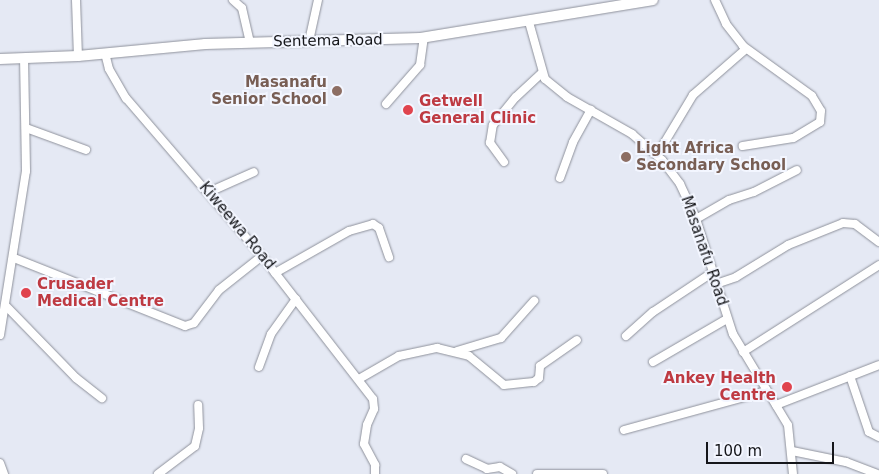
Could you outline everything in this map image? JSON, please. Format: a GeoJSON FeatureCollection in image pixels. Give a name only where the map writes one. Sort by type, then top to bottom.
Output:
{"type":"FeatureCollection","features":[{"type":"Feature","properties":{"kind":"main road","name":"Sentema Road"},"geometry":{"type":"LineString","coordinates":[[0,59],[78,56],[104,52],[250,42],[424,38],[653,0]]}},
{"type":"Feature","properties":{"kind":"street"},"geometry":{"type":"LineString","coordinates":[[76,0],[78,56]]}},
{"type":"Feature","properties":{"kind":"street"},"geometry":{"type":"LineString","coordinates":[[233,0],[242,8],[250,42]]}},
{"type":"Feature","properties":{"kind":"street"},"geometry":{"type":"LineString","coordinates":[[310,41],[318,0]]}},
{"type":"Feature","properties":{"kind":"street"},"geometry":{"type":"LineString","coordinates":[[715,0],[729,29],[746,49],[812,96],[820,106],[822,118],[794,138],[743,146]]}},
{"type":"Feature","properties":{"kind":"street","name":"Masanafu Road"},"geometry":{"type":"LineString","coordinates":[[529,22],[542,73],[553,87],[632,134],[657,155],[680,184],[696,219],[727,319],[743,352],[788,425],[793,474]]}},
{"type":"Feature","properties":{"kind":"street"},"geometry":{"type":"LineString","coordinates":[[386,104],[420,65],[424,38]]}},
{"type":"Feature","properties":{"kind":"street"},"geometry":{"type":"LineString","coordinates":[[657,155],[693,96],[746,49]]}},
{"type":"Feature","properties":{"kind":"street","name":"Kiweewa Road"},"geometry":{"type":"LineString","coordinates":[[104,52],[109,69],[126,98],[209,192],[262,256],[373,398],[374,410],[367,425],[364,444],[375,465],[375,474]]}},
{"type":"Feature","properties":{"kind":"street"},"geometry":{"type":"LineString","coordinates":[[0,335],[7,307],[26,171],[24,59]]}},
{"type":"Feature","properties":{"kind":"street"},"geometry":{"type":"LineString","coordinates":[[504,162],[490,143],[492,125],[516,96],[542,73]]}},
{"type":"Feature","properties":{"kind":"street"},"geometry":{"type":"LineString","coordinates":[[560,178],[573,142],[591,110]]}},
{"type":"Feature","properties":{"kind":"street"},"geometry":{"type":"LineString","coordinates":[[26,128],[86,150]]}},
{"type":"Feature","properties":{"kind":"street"},"geometry":{"type":"LineString","coordinates":[[696,219],[723,203],[754,192],[797,170]]}},
{"type":"Feature","properties":{"kind":"street"},"geometry":{"type":"LineString","coordinates":[[209,192],[254,172]]}},
{"type":"Feature","properties":{"kind":"street"},"geometry":{"type":"LineString","coordinates":[[716,284],[736,277],[788,245],[843,223],[855,224],[879,242]]}},
{"type":"Feature","properties":{"kind":"street"},"geometry":{"type":"LineString","coordinates":[[275,273],[349,232],[373,224],[378,228],[389,257]]}},
{"type":"Feature","properties":{"kind":"street"},"geometry":{"type":"LineString","coordinates":[[14,258],[166,321],[185,326],[194,323],[219,290],[262,256]]}},
{"type":"Feature","properties":{"kind":"street"},"geometry":{"type":"LineString","coordinates":[[743,352],[879,265]]}},
{"type":"Feature","properties":{"kind":"street"},"geometry":{"type":"LineString","coordinates":[[626,336],[653,312],[713,272]]}},
{"type":"Feature","properties":{"kind":"street"},"geometry":{"type":"LineString","coordinates":[[259,367],[271,334],[296,300]]}},
{"type":"Feature","properties":{"kind":"street"},"geometry":{"type":"LineString","coordinates":[[457,351],[501,338],[534,301]]}},
{"type":"Feature","properties":{"kind":"street"},"geometry":{"type":"LineString","coordinates":[[7,307],[76,378],[102,398]]}},
{"type":"Feature","properties":{"kind":"street"},"geometry":{"type":"LineString","coordinates":[[653,362],[727,319]]}},
{"type":"Feature","properties":{"kind":"street"},"geometry":{"type":"LineString","coordinates":[[359,379],[386,362],[415,350],[437,348],[457,351],[476,360],[504,385],[534,382],[539,378],[540,366],[577,340]]}},
{"type":"Feature","properties":{"kind":"street"},"geometry":{"type":"LineString","coordinates":[[776,405],[879,365]]}},
{"type":"Feature","properties":{"kind":"street"},"geometry":{"type":"LineString","coordinates":[[850,376],[869,432],[879,437]]}},
{"type":"Feature","properties":{"kind":"street"},"geometry":{"type":"LineString","coordinates":[[624,430],[767,391]]}},
{"type":"Feature","properties":{"kind":"street"},"geometry":{"type":"LineString","coordinates":[[158,474],[195,446],[199,428],[198,405]]}},
{"type":"Feature","properties":{"kind":"street"},"geometry":{"type":"LineString","coordinates":[[792,451],[853,464],[878,474]]}},
{"type":"Feature","properties":{"kind":"street"},"geometry":{"type":"LineString","coordinates":[[466,459],[487,468],[500,467],[512,474]]}},
{"type":"Feature","properties":{"kind":"street"},"geometry":{"type":"LineString","coordinates":[[537,474],[603,474]]}},
{"type":"Feature","properties":{"kind":"place","name":"Masanafu Senior School"},"geometry":{"type":"Point","coordinates":[337,91]}},
{"type":"Feature","properties":{"kind":"place","name":"Getwell General Clinic"},"geometry":{"type":"Point","coordinates":[408,110]}},
{"type":"Feature","properties":{"kind":"place","name":"Light Africa Secondary School"},"geometry":{"type":"Point","coordinates":[626,157]}},
{"type":"Feature","properties":{"kind":"place","name":"Crusader Medical Centre"},"geometry":{"type":"Point","coordinates":[26,293]}},
{"type":"Feature","properties":{"kind":"place","name":"Ankey Health Centre"},"geometry":{"type":"Point","coordinates":[787,387]}}]}
